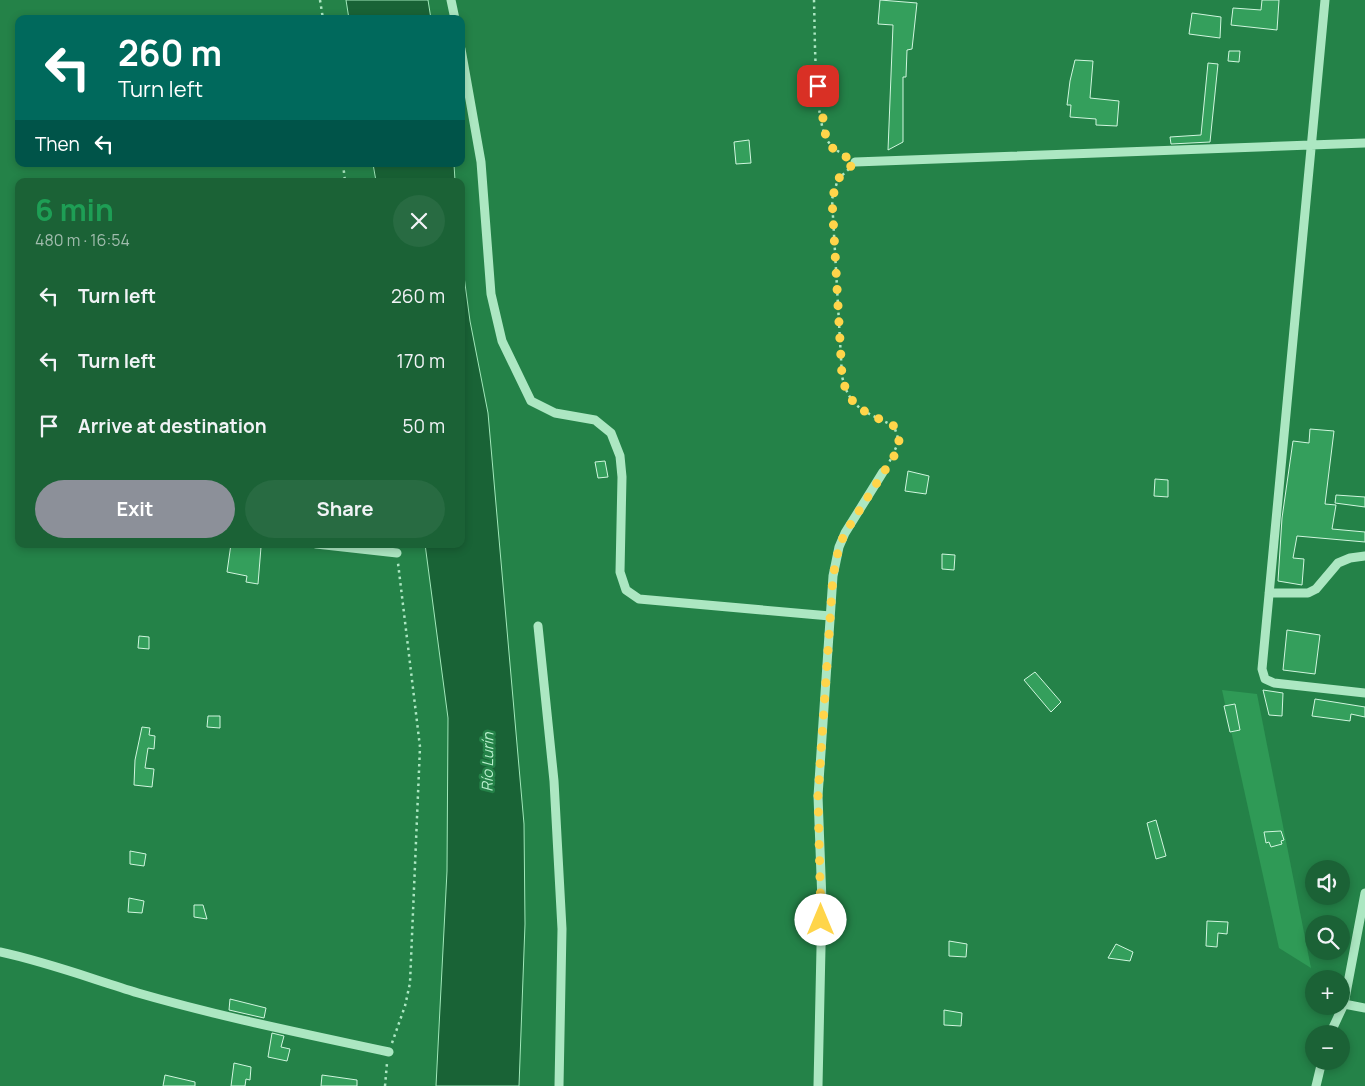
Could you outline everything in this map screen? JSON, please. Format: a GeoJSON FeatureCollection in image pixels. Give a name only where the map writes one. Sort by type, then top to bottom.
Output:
{"type":"FeatureCollection","features":[{"type":"Feature","properties":{"kind":"street"},"geometry":{"type":"LineString","coordinates":[[451,0],[455,15]]}},
{"type":"Feature","properties":{"kind":"street"},"geometry":{"type":"LineString","coordinates":[[1325,0],[1262,669],[1266,679],[1274,683],[1365,693]]}},
{"type":"Feature","properties":{"kind":"street"},"geometry":{"type":"LineString","coordinates":[[465,74],[480,162],[491,294],[502,341],[532,401],[555,413],[595,420],[611,433],[620,456],[622,477],[620,572],[626,590],[639,598],[830,616]]}},
{"type":"Feature","properties":{"kind":"street"},"geometry":{"type":"LineString","coordinates":[[855,162],[1365,143]]}},
{"type":"Feature","properties":{"kind":"street"},"geometry":{"type":"LineString","coordinates":[[818,1086],[822,902],[818,796],[833,576],[839,547],[845,533],[884,472]]}},
{"type":"Feature","properties":{"kind":"street"},"geometry":{"type":"LineString","coordinates":[[352,548],[397,553]]}},
{"type":"Feature","properties":{"kind":"street"},"geometry":{"type":"LineString","coordinates":[[1269,593],[1308,594],[1316,590],[1338,564],[1350,558],[1365,556]]}},
{"type":"Feature","properties":{"kind":"street"},"geometry":{"type":"LineString","coordinates":[[538,626],[554,781],[562,929],[560,1086]]}},
{"type":"Feature","properties":{"kind":"street"},"geometry":{"type":"LineString","coordinates":[[1350,972],[1365,893]]}},
{"type":"Feature","properties":{"kind":"street"},"geometry":{"type":"LineString","coordinates":[[0,952],[166,1000],[390,1052]]}},
{"type":"Feature","properties":{"kind":"street"},"geometry":{"type":"LineString","coordinates":[[1350,1005],[1365,1008]]}},
{"type":"Feature","properties":{"kind":"street"},"geometry":{"type":"LineString","coordinates":[[1316,1086],[1320,1070]]}},
{"type":"Feature","properties":{"kind":"path"},"geometry":{"type":"LineString","coordinates":[[320,0],[322,15]]}},
{"type":"Feature","properties":{"kind":"path"},"geometry":{"type":"LineString","coordinates":[[814,0],[816,72],[820,113],[826,138],[834,150],[855,162],[838,179],[832,199],[842,376],[845,392],[851,400],[865,412],[894,426],[899,441],[894,456],[884,472]]}},
{"type":"Feature","properties":{"kind":"path"},"geometry":{"type":"LineString","coordinates":[[385,1086],[390,1052],[405,1006],[410,983],[420,747],[397,553]]}},
{"type":"Feature","properties":{"kind":"shaded area"},"geometry":{"type":"Polygon","coordinates":[[[1222,690],[1257,694],[1305,938],[1305,960],[1309,960],[1311,968],[1279,948],[1222,690]]]}},
{"type":"Feature","properties":{"kind":"water"},"geometry":{"type":"Polygon","coordinates":[[[346,0],[428,0],[430,15],[348,15],[346,0]]]}},
{"type":"Feature","properties":{"kind":"water"},"geometry":{"type":"Polygon","coordinates":[[[374,167],[454,167],[455,178],[375,178],[374,167]]]}},
{"type":"Feature","properties":{"kind":"water","name":"Río Lurín"},"geometry":{"type":"Polygon","coordinates":[[[465,284],[470,321],[488,413],[524,824],[525,924],[519,1086],[436,1086],[447,871],[448,718],[426,548],[465,548],[465,284]]]}},
{"type":"Feature","properties":{"kind":"building"},"geometry":{"type":"Polygon","coordinates":[[[880,0],[917,3],[912,49],[907,50],[906,77],[903,77],[903,142],[888,150],[893,25],[878,24],[880,0]]]}},
{"type":"Feature","properties":{"kind":"building"},"geometry":{"type":"Polygon","coordinates":[[[1262,0],[1279,0],[1277,30],[1231,25],[1233,8],[1261,10],[1262,0]]]}},
{"type":"Feature","properties":{"kind":"building"},"geometry":{"type":"Polygon","coordinates":[[[1192,13],[1221,17],[1220,38],[1189,34],[1192,13]]]}},
{"type":"Feature","properties":{"kind":"building"},"geometry":{"type":"Polygon","coordinates":[[[1229,51],[1240,51],[1239,62],[1228,61],[1229,51]]]}},
{"type":"Feature","properties":{"kind":"building"},"geometry":{"type":"Polygon","coordinates":[[[1075,60],[1093,61],[1090,98],[1119,101],[1117,126],[1096,125],[1096,119],[1070,117],[1071,105],[1067,105],[1075,60]]]}},
{"type":"Feature","properties":{"kind":"building"},"geometry":{"type":"Polygon","coordinates":[[[1208,63],[1218,64],[1210,142],[1171,144],[1170,137],[1201,135],[1208,63]]]}},
{"type":"Feature","properties":{"kind":"building"},"geometry":{"type":"Polygon","coordinates":[[[749,140],[751,163],[736,164],[734,142],[749,140]]]}},
{"type":"Feature","properties":{"kind":"building"},"geometry":{"type":"Polygon","coordinates":[[[1310,429],[1334,431],[1325,504],[1336,505],[1332,529],[1365,532],[1365,542],[1297,536],[1293,558],[1304,559],[1302,585],[1278,581],[1282,518],[1293,441],[1309,443],[1310,429]]]}},
{"type":"Feature","properties":{"kind":"building"},"geometry":{"type":"Polygon","coordinates":[[[605,461],[608,477],[598,478],[595,462],[605,461]]]}},
{"type":"Feature","properties":{"kind":"building"},"geometry":{"type":"Polygon","coordinates":[[[908,471],[929,476],[926,494],[905,491],[908,471]]]}},
{"type":"Feature","properties":{"kind":"building"},"geometry":{"type":"Polygon","coordinates":[[[1155,479],[1168,480],[1168,497],[1154,496],[1155,479]]]}},
{"type":"Feature","properties":{"kind":"building"},"geometry":{"type":"Polygon","coordinates":[[[1336,495],[1365,497],[1365,507],[1335,503],[1336,495]]]}},
{"type":"Feature","properties":{"kind":"building"},"geometry":{"type":"Polygon","coordinates":[[[230,548],[261,548],[258,584],[246,582],[247,576],[227,572],[230,548]]]}},
{"type":"Feature","properties":{"kind":"building"},"geometry":{"type":"Polygon","coordinates":[[[942,554],[955,555],[954,570],[942,569],[942,554]]]}},
{"type":"Feature","properties":{"kind":"building"},"geometry":{"type":"Polygon","coordinates":[[[1287,630],[1320,635],[1315,674],[1283,670],[1287,630]]]}},
{"type":"Feature","properties":{"kind":"building"},"geometry":{"type":"Polygon","coordinates":[[[139,636],[149,637],[149,649],[138,648],[139,636]]]}},
{"type":"Feature","properties":{"kind":"building"},"geometry":{"type":"Polygon","coordinates":[[[1035,672],[1061,702],[1051,712],[1024,680],[1035,672]]]}},
{"type":"Feature","properties":{"kind":"building"},"geometry":{"type":"Polygon","coordinates":[[[1263,690],[1283,693],[1282,716],[1269,715],[1263,690]]]}},
{"type":"Feature","properties":{"kind":"building"},"geometry":{"type":"Polygon","coordinates":[[[1315,699],[1365,707],[1365,717],[1351,714],[1350,721],[1312,716],[1315,699]]]}},
{"type":"Feature","properties":{"kind":"building"},"geometry":{"type":"Polygon","coordinates":[[[1235,704],[1240,730],[1230,732],[1224,706],[1235,704]]]}},
{"type":"Feature","properties":{"kind":"building"},"geometry":{"type":"Polygon","coordinates":[[[208,716],[220,716],[220,728],[207,727],[208,716]]]}},
{"type":"Feature","properties":{"kind":"building"},"geometry":{"type":"Polygon","coordinates":[[[142,727],[150,728],[149,735],[155,736],[154,749],[148,748],[145,768],[154,769],[152,787],[134,785],[135,760],[142,727]]]}},
{"type":"Feature","properties":{"kind":"building"},"geometry":{"type":"Polygon","coordinates":[[[1156,820],[1166,856],[1156,859],[1147,823],[1156,820]]]}},
{"type":"Feature","properties":{"kind":"building"},"geometry":{"type":"Polygon","coordinates":[[[1281,831],[1284,840],[1281,841],[1282,844],[1271,847],[1269,842],[1266,843],[1264,832],[1281,831]]]}},
{"type":"Feature","properties":{"kind":"building"},"geometry":{"type":"Polygon","coordinates":[[[130,851],[146,854],[144,866],[130,864],[130,851]]]}},
{"type":"Feature","properties":{"kind":"building"},"geometry":{"type":"Polygon","coordinates":[[[129,898],[144,901],[142,913],[128,912],[129,898]]]}},
{"type":"Feature","properties":{"kind":"building"},"geometry":{"type":"Polygon","coordinates":[[[194,905],[203,905],[207,919],[194,917],[194,905]]]}},
{"type":"Feature","properties":{"kind":"building"},"geometry":{"type":"Polygon","coordinates":[[[1207,921],[1228,922],[1227,934],[1218,933],[1217,947],[1206,946],[1207,921]]]}},
{"type":"Feature","properties":{"kind":"building"},"geometry":{"type":"Polygon","coordinates":[[[949,941],[967,944],[966,957],[949,956],[949,941]]]}},
{"type":"Feature","properties":{"kind":"building"},"geometry":{"type":"Polygon","coordinates":[[[1116,944],[1133,952],[1130,961],[1108,958],[1116,944]]]}},
{"type":"Feature","properties":{"kind":"building"},"geometry":{"type":"Polygon","coordinates":[[[230,999],[266,1008],[264,1018],[229,1010],[230,999]]]}},
{"type":"Feature","properties":{"kind":"building"},"geometry":{"type":"Polygon","coordinates":[[[944,1010],[962,1013],[961,1026],[944,1025],[944,1010]]]}},
{"type":"Feature","properties":{"kind":"building"},"geometry":{"type":"Polygon","coordinates":[[[272,1033],[284,1036],[281,1047],[290,1049],[287,1061],[268,1057],[272,1033]]]}},
{"type":"Feature","properties":{"kind":"building"},"geometry":{"type":"Polygon","coordinates":[[[234,1063],[251,1067],[250,1080],[246,1079],[245,1086],[231,1086],[234,1063]]]}},
{"type":"Feature","properties":{"kind":"building"},"geometry":{"type":"Polygon","coordinates":[[[165,1075],[195,1082],[195,1086],[163,1086],[165,1075]]]}},
{"type":"Feature","properties":{"kind":"building"},"geometry":{"type":"Polygon","coordinates":[[[322,1075],[357,1080],[357,1086],[321,1086],[322,1075]]]}},
{"type":"Feature","properties":{"kind":"route"},"geometry":{"type":"LineString","coordinates":[[818,86],[820,113],[826,138],[834,150],[855,162],[838,179],[832,199],[842,376],[845,392],[865,412],[894,426],[899,441],[894,456],[845,533],[839,547],[833,576],[818,796],[821,920]]}}]}
